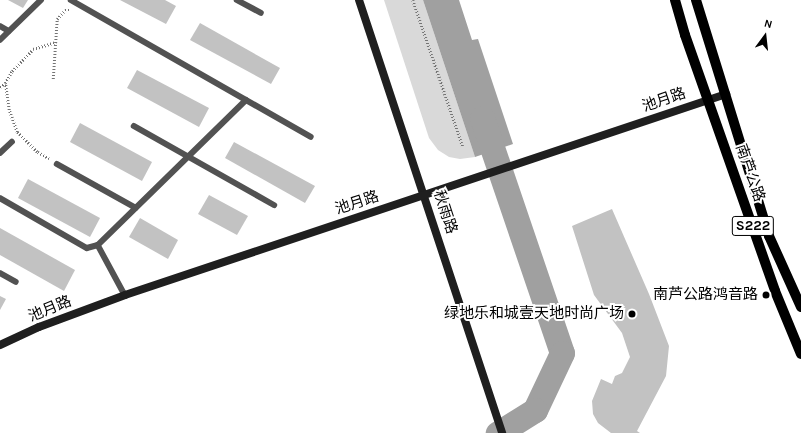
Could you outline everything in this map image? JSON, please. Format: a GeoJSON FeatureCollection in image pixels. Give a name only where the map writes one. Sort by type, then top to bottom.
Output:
{"type":"FeatureCollection","features":[{"type":"Feature","properties":{"kind":"main road","name":"南芦公路"},"geometry":{"type":"LineString","coordinates":[[675,0],[685,34],[775,291],[801,352]]}},
{"type":"Feature","properties":{"kind":"main road","name":"南芦公路"},"geometry":{"type":"LineString","coordinates":[[696,0],[769,236],[801,307]]}},
{"type":"Feature","properties":{"kind":"street","name":"秋雨路"},"geometry":{"type":"LineString","coordinates":[[359,0],[494,404],[502,433]]}},
{"type":"Feature","properties":{"kind":"street","name":"池月路"},"geometry":{"type":"LineString","coordinates":[[0,345],[39,327],[125,295],[726,94]]}},
{"type":"Feature","properties":{"kind":"lane"},"geometry":{"type":"LineString","coordinates":[[0,40],[41,0]]}},
{"type":"Feature","properties":{"kind":"lane"},"geometry":{"type":"LineString","coordinates":[[71,0],[311,137]]}},
{"type":"Feature","properties":{"kind":"lane"},"geometry":{"type":"LineString","coordinates":[[237,0],[261,13]]}},
{"type":"Feature","properties":{"kind":"lane"},"geometry":{"type":"LineString","coordinates":[[0,26],[9,31]]}},
{"type":"Feature","properties":{"kind":"lane"},"geometry":{"type":"LineString","coordinates":[[0,198],[87,248],[98,245],[246,100]]}},
{"type":"Feature","properties":{"kind":"lane"},"geometry":{"type":"LineString","coordinates":[[134,126],[274,205]]}},
{"type":"Feature","properties":{"kind":"lane"},"geometry":{"type":"LineString","coordinates":[[0,153],[12,142]]}},
{"type":"Feature","properties":{"kind":"lane"},"geometry":{"type":"LineString","coordinates":[[57,164],[136,208]]}},
{"type":"Feature","properties":{"kind":"lane"},"geometry":{"type":"LineString","coordinates":[[98,245],[125,295]]}},
{"type":"Feature","properties":{"kind":"lane"},"geometry":{"type":"LineString","coordinates":[[0,273],[16,282]]}},
{"type":"Feature","properties":{"kind":"path"},"geometry":{"type":"LineString","coordinates":[[413,0],[463,147]]}},
{"type":"Feature","properties":{"kind":"path"},"geometry":{"type":"LineString","coordinates":[[53,79],[57,19],[65,10],[85,8]]}},
{"type":"Feature","properties":{"kind":"path"},"geometry":{"type":"LineString","coordinates":[[0,87],[6,83],[12,71],[33,49],[56,42]]}},
{"type":"Feature","properties":{"kind":"path"},"geometry":{"type":"LineString","coordinates":[[6,83],[8,110],[17,132],[37,152],[57,164]]}},
{"type":"Feature","properties":{"kind":"shaded area"},"geometry":{"type":"Polygon","coordinates":[[[384,0],[423,0],[475,157],[460,159],[449,157],[438,150],[429,138],[384,0]]]}},
{"type":"Feature","properties":{"kind":"shaded area"},"geometry":{"type":"Polygon","coordinates":[[[423,0],[459,0],[472,40],[478,39],[513,144],[475,157],[423,0]]]}},
{"type":"Feature","properties":{"kind":"building"},"geometry":{"type":"Polygon","coordinates":[[[8,0],[28,0],[23,8],[8,0]]]}},
{"type":"Feature","properties":{"kind":"building"},"geometry":{"type":"Polygon","coordinates":[[[120,0],[165,0],[176,6],[166,24],[120,0]]]}},
{"type":"Feature","properties":{"kind":"building"},"geometry":{"type":"Polygon","coordinates":[[[200,23],[280,68],[271,84],[190,40],[200,23]]]}},
{"type":"Feature","properties":{"kind":"building"},"geometry":{"type":"Polygon","coordinates":[[[137,70],[209,108],[199,127],[127,88],[137,70]]]}},
{"type":"Feature","properties":{"kind":"building"},"geometry":{"type":"Polygon","coordinates":[[[80,123],[152,162],[142,181],[70,142],[80,123]]]}},
{"type":"Feature","properties":{"kind":"building"},"geometry":{"type":"Polygon","coordinates":[[[234,142],[315,186],[305,203],[225,158],[234,142]]]}},
{"type":"Feature","properties":{"kind":"building"},"geometry":{"type":"Polygon","coordinates":[[[28,179],[100,218],[90,237],[18,198],[28,179]]]}},
{"type":"Feature","properties":{"kind":"building"},"geometry":{"type":"Polygon","coordinates":[[[209,195],[248,216],[237,235],[198,214],[209,195]]]}},
{"type":"Feature","properties":{"kind":"building","name":"绿地乐和城壹天地时尚广场"},"geometry":{"type":"Polygon","coordinates":[[[612,209],[649,294],[669,346],[666,376],[637,431],[640,433],[611,433],[598,423],[593,414],[592,401],[601,379],[612,384],[615,376],[622,373],[630,357],[622,333],[594,295],[572,226],[612,209]]]}},
{"type":"Feature","properties":{"kind":"building"},"geometry":{"type":"Polygon","coordinates":[[[140,218],[178,240],[168,259],[129,237],[140,218]]]}},
{"type":"Feature","properties":{"kind":"building"},"geometry":{"type":"Polygon","coordinates":[[[0,228],[75,270],[64,291],[0,255],[0,228]]]}},
{"type":"Feature","properties":{"kind":"building"},"geometry":{"type":"Polygon","coordinates":[[[0,296],[6,299],[0,310],[0,296]]]}},
{"type":"Feature","properties":{"kind":"waterway"},"geometry":{"type":"LineString","coordinates":[[482,118],[562,353],[535,410],[498,433]]}},
{"type":"Feature","properties":{"kind":"place","name":"南芦公路鸿音路"},"geometry":{"type":"Point","coordinates":[766,295]}},
{"type":"Feature","properties":{"kind":"place","name":"绿地乐和城壹天地时尚广场"},"geometry":{"type":"Point","coordinates":[632,314]}}]}
